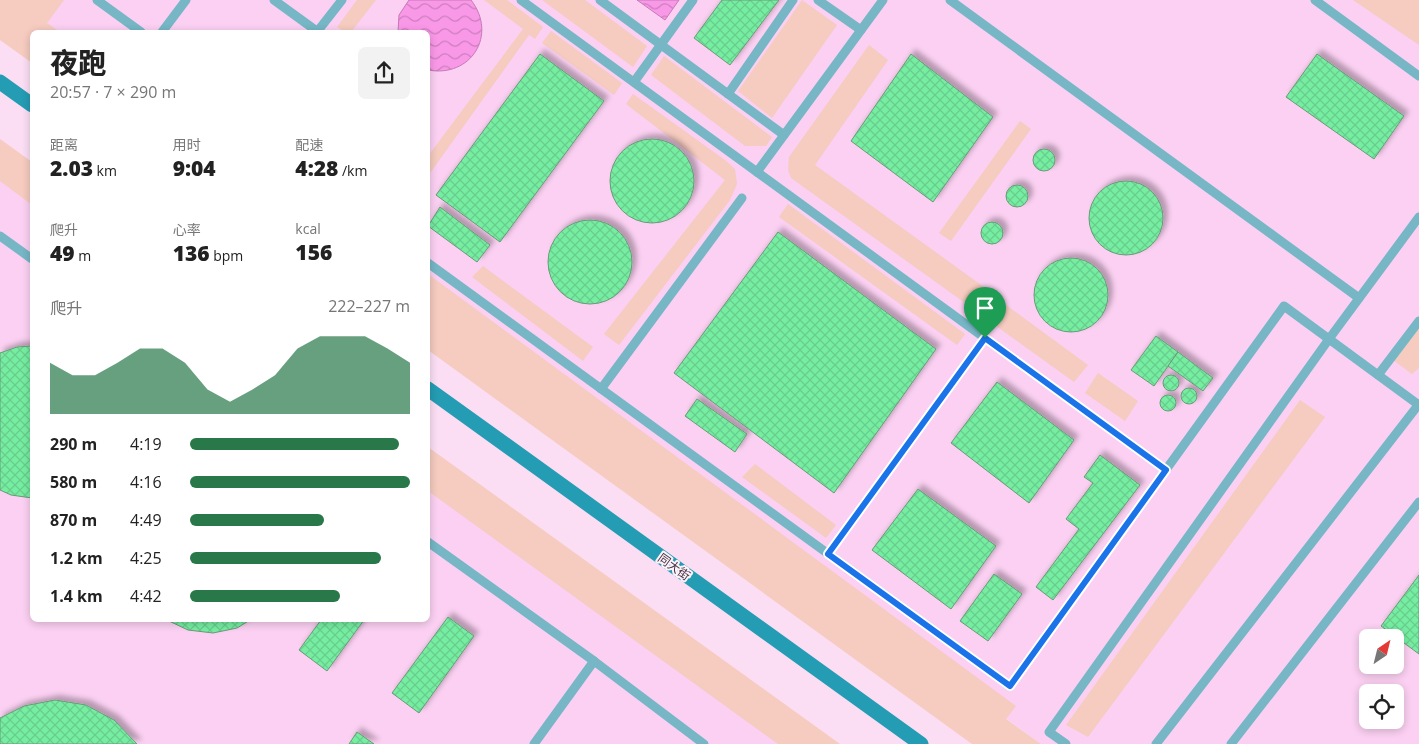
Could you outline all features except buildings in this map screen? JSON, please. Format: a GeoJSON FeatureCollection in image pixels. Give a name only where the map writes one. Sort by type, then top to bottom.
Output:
{"type":"FeatureCollection","features":[{"type":"Feature","properties":{"kind":"street"},"geometry":{"type":"LineString","coordinates":[[0,82],[30,104]]}},
{"type":"Feature","properties":{"kind":"street","name":"同大街"},"geometry":{"type":"LineString","coordinates":[[430,390],[921,744]]}},
{"type":"Feature","properties":{"kind":"lane"},"geometry":{"type":"LineString","coordinates":[[97,0],[138,30]]}},
{"type":"Feature","properties":{"kind":"lane"},"geometry":{"type":"LineString","coordinates":[[164,30],[186,0]]}},
{"type":"Feature","properties":{"kind":"lane"},"geometry":{"type":"LineString","coordinates":[[274,0],[315,30]]}},
{"type":"Feature","properties":{"kind":"lane"},"geometry":{"type":"LineString","coordinates":[[320,30],[342,0]]}},
{"type":"Feature","properties":{"kind":"lane"},"geometry":{"type":"LineString","coordinates":[[521,0],[1166,470]]}},
{"type":"Feature","properties":{"kind":"lane"},"geometry":{"type":"LineString","coordinates":[[600,0],[784,135]]}},
{"type":"Feature","properties":{"kind":"lane"},"geometry":{"type":"LineString","coordinates":[[634,82],[692,0]]}},
{"type":"Feature","properties":{"kind":"lane"},"geometry":{"type":"LineString","coordinates":[[728,94],[793,0]]}},
{"type":"Feature","properties":{"kind":"lane"},"geometry":{"type":"LineString","coordinates":[[818,0],[861,30]]}},
{"type":"Feature","properties":{"kind":"lane"},"geometry":{"type":"LineString","coordinates":[[757,172],[883,0]]}},
{"type":"Feature","properties":{"kind":"lane"},"geometry":{"type":"LineString","coordinates":[[950,0],[1359,298]]}},
{"type":"Feature","properties":{"kind":"lane"},"geometry":{"type":"LineString","coordinates":[[1315,0],[1419,76]]}},
{"type":"Feature","properties":{"kind":"lane"},"geometry":{"type":"LineString","coordinates":[[601,389],[742,198]]}},
{"type":"Feature","properties":{"kind":"lane"},"geometry":{"type":"LineString","coordinates":[[1066,744],[1049,732],[1329,339],[1419,217]]}},
{"type":"Feature","properties":{"kind":"lane"},"geometry":{"type":"LineString","coordinates":[[0,236],[30,258]]}},
{"type":"Feature","properties":{"kind":"lane"},"geometry":{"type":"LineString","coordinates":[[430,264],[1010,686],[1284,306],[1419,404],[1156,744]]}},
{"type":"Feature","properties":{"kind":"lane"},"geometry":{"type":"LineString","coordinates":[[1378,375],[1419,321]]}},
{"type":"Feature","properties":{"kind":"lane"},"geometry":{"type":"LineString","coordinates":[[828,554],[985,338]]}},
{"type":"Feature","properties":{"kind":"lane"},"geometry":{"type":"LineString","coordinates":[[1231,744],[1419,502]]}},
{"type":"Feature","properties":{"kind":"lane"},"geometry":{"type":"LineString","coordinates":[[430,543],[594,661],[704,744]]}},
{"type":"Feature","properties":{"kind":"lane"},"geometry":{"type":"LineString","coordinates":[[534,744],[594,661]]}},
{"type":"Feature","properties":{"kind":"shaded area"},"geometry":{"type":"Polygon","coordinates":[[[0,0],[64,0],[47,23],[57,30],[30,30],[30,62],[0,40],[0,0]]]}},
{"type":"Feature","properties":{"kind":"shaded area"},"geometry":{"type":"Polygon","coordinates":[[[14,0],[1419,0],[1419,744],[1041,744],[430,300],[430,30],[56,30],[14,0]]]}},
{"type":"Feature","properties":{"kind":"shaded area"},"geometry":{"type":"Polygon","coordinates":[[[357,0],[376,0],[353,30],[342,30],[337,27],[357,0]]]}},
{"type":"Feature","properties":{"kind":"shaded area"},"geometry":{"type":"Polygon","coordinates":[[[484,0],[507,0],[543,27],[535,39],[529,35],[430,173],[430,153],[523,29],[484,0]]]}},
{"type":"Feature","properties":{"kind":"shaded area"},"geometry":{"type":"Polygon","coordinates":[[[542,0],[585,0],[647,46],[633,67],[542,0]]]}},
{"type":"Feature","properties":{"kind":"shaded area"},"geometry":{"type":"Polygon","coordinates":[[[802,0],[837,25],[772,118],[738,91],[802,0]]]}},
{"type":"Feature","properties":{"kind":"shaded area"},"geometry":{"type":"Polygon","coordinates":[[[1353,0],[1419,0],[1419,45],[1353,0]]]}},
{"type":"Feature","properties":{"kind":"shaded area"},"geometry":{"type":"Polygon","coordinates":[[[551,31],[622,83],[614,95],[542,43],[551,31]]]}},
{"type":"Feature","properties":{"kind":"shaded area"},"geometry":{"type":"Polygon","coordinates":[[[869,45],[888,60],[815,165],[995,295],[979,313],[791,178],[788,170],[789,157],[869,45]]]}},
{"type":"Feature","properties":{"kind":"shaded area"},"geometry":{"type":"Polygon","coordinates":[[[664,56],[772,137],[766,146],[745,146],[651,75],[664,56]]]}},
{"type":"Feature","properties":{"kind":"shaded area"},"geometry":{"type":"Polygon","coordinates":[[[633,94],[725,160],[735,169],[737,184],[730,200],[619,345],[604,334],[725,180],[626,104],[633,94]]]}},
{"type":"Feature","properties":{"kind":"shaded area"},"geometry":{"type":"Polygon","coordinates":[[[1020,121],[1031,129],[951,241],[939,233],[1020,121]]]}},
{"type":"Feature","properties":{"kind":"shaded area"},"geometry":{"type":"Polygon","coordinates":[[[0,139],[30,161],[30,204],[0,181],[0,139]]]}},
{"type":"Feature","properties":{"kind":"shaded area"},"geometry":{"type":"Polygon","coordinates":[[[0,179],[30,202],[30,622],[430,622],[430,487],[787,744],[0,744],[0,179]]]}},
{"type":"Feature","properties":{"kind":"shaded area"},"geometry":{"type":"Polygon","coordinates":[[[788,204],[965,334],[957,345],[779,217],[788,204]]]}},
{"type":"Feature","properties":{"kind":"shaded area"},"geometry":{"type":"Polygon","coordinates":[[[483,266],[593,347],[583,361],[472,277],[483,266]]]}},
{"type":"Feature","properties":{"kind":"shaded area"},"geometry":{"type":"Polygon","coordinates":[[[430,275],[1016,706],[1006,719],[1041,744],[972,744],[430,351],[430,275]]]}},
{"type":"Feature","properties":{"kind":"shaded area"},"geometry":{"type":"Polygon","coordinates":[[[1006,305],[1088,365],[1074,382],[992,323],[1006,305]]]}},
{"type":"Feature","properties":{"kind":"shaded area"},"geometry":{"type":"Polygon","coordinates":[[[1419,321],[1419,368],[1412,374],[1393,360],[1419,321]]]}},
{"type":"Feature","properties":{"kind":"shaded area"},"geometry":{"type":"Polygon","coordinates":[[[1098,373],[1138,401],[1125,421],[1085,393],[1098,373]]]}},
{"type":"Feature","properties":{"kind":"shaded area"},"geometry":{"type":"Polygon","coordinates":[[[1300,400],[1325,417],[1088,737],[1066,725],[1300,400]]]}},
{"type":"Feature","properties":{"kind":"shaded area"},"geometry":{"type":"Polygon","coordinates":[[[430,448],[840,744],[778,744],[430,492],[430,448]]]}},
{"type":"Feature","properties":{"kind":"shaded area"},"geometry":{"type":"Polygon","coordinates":[[[755,464],[836,525],[826,538],[742,477],[755,464]]]}},
{"type":"Feature","properties":{"kind":"water"},"geometry":{"type":"Polygon","coordinates":[[[409,0],[471,0],[479,13],[482,27],[481,40],[476,51],[468,61],[443,71],[430,70],[430,30],[398,30],[399,15],[409,0]]]}},
{"type":"Feature","properties":{"kind":"water"},"geometry":{"type":"Polygon","coordinates":[[[637,0],[679,0],[665,20],[637,0]]]}},
{"type":"Feature","properties":{"kind":"route"},"geometry":{"type":"LineString","coordinates":[[985,338],[1166,470],[1010,686],[828,554],[985,338]]}}]}
